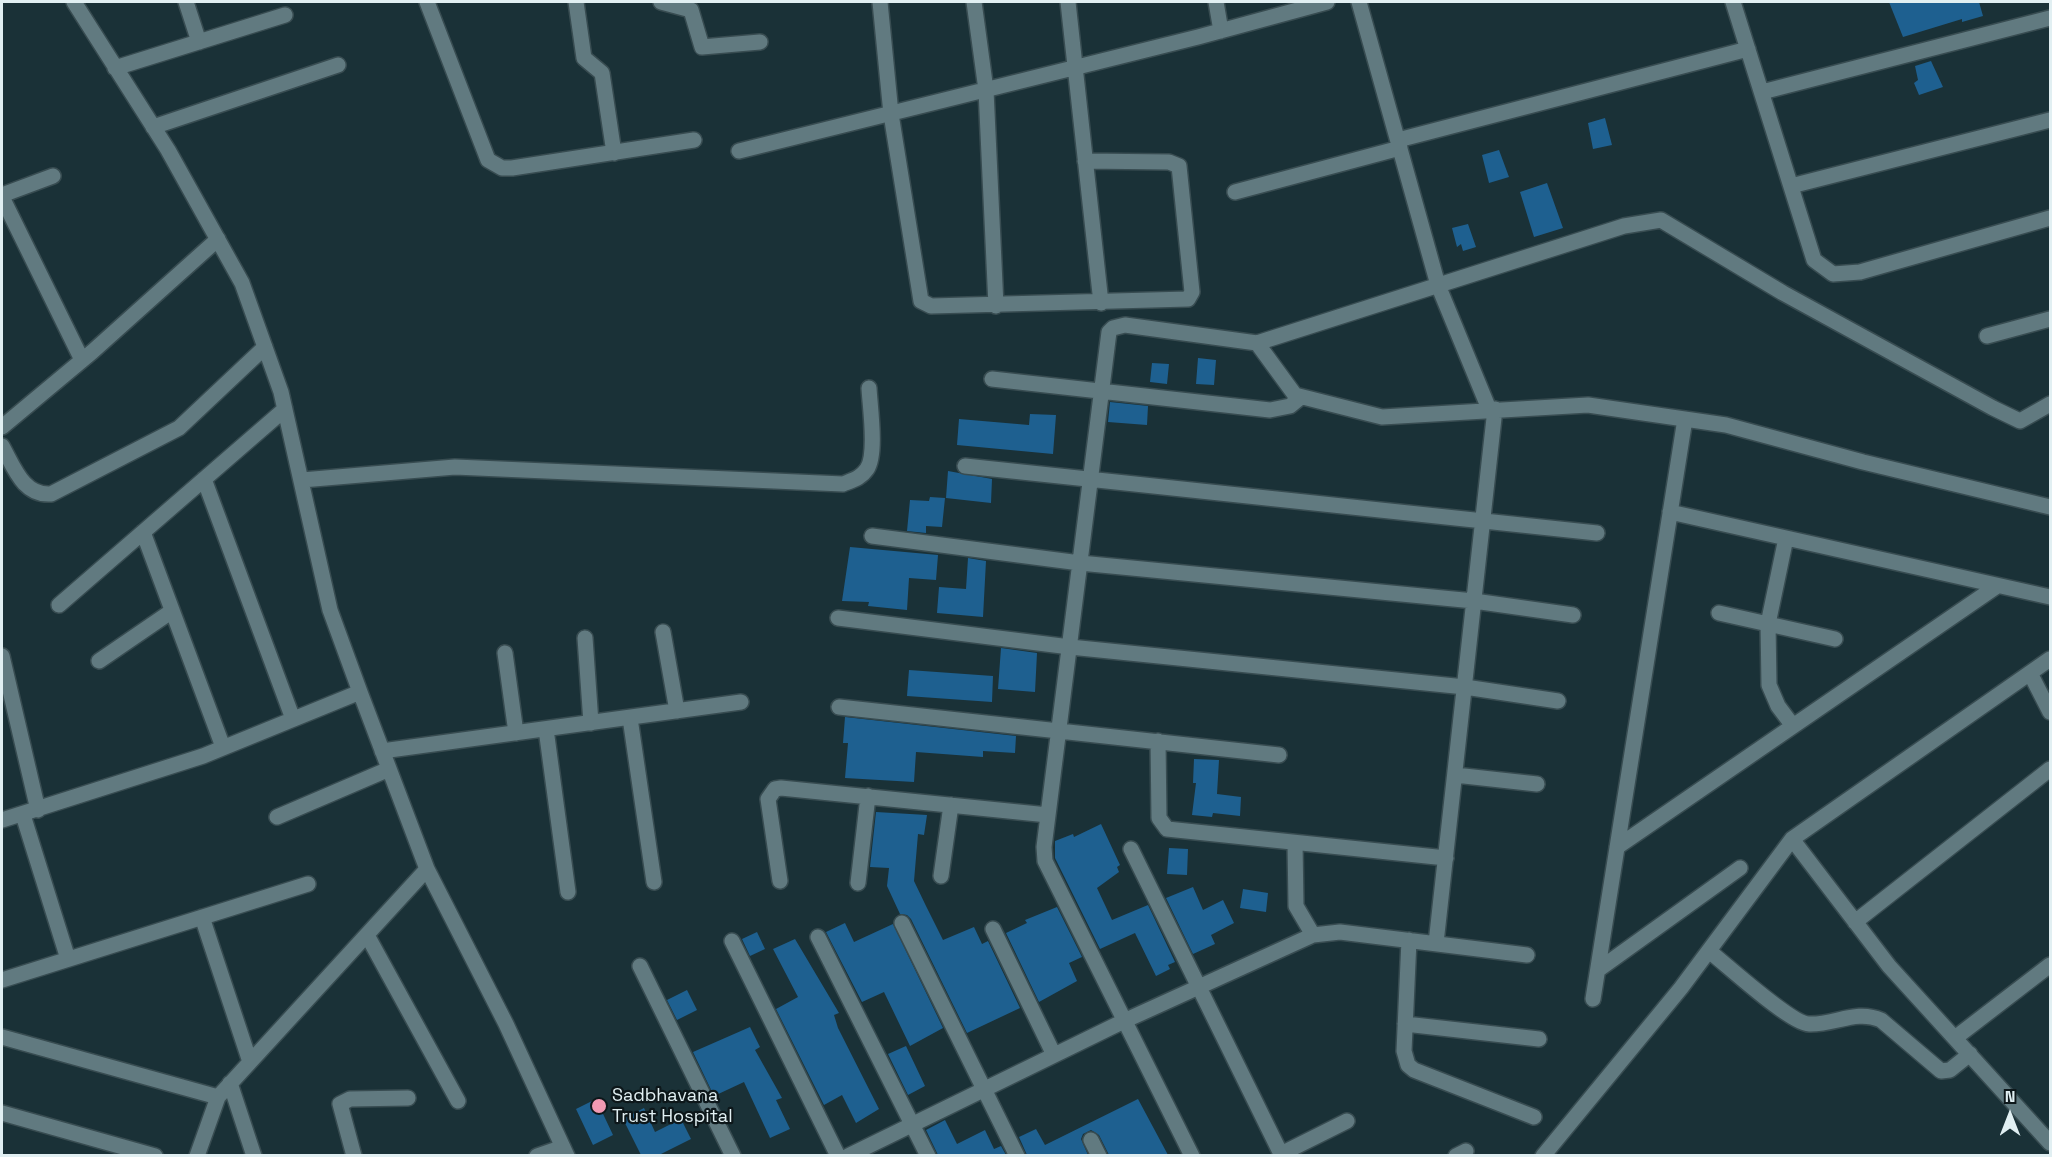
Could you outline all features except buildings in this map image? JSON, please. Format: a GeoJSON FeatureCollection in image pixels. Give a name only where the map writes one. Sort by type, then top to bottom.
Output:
{"type":"FeatureCollection","features":[{"type":"Feature","properties":{"kind":"street"},"geometry":{"type":"LineString","coordinates":[[74,2],[153,127],[242,283],[285,409],[330,610],[382,752],[427,869],[506,1024],[565,1151],[537,1155]]}},
{"type":"Feature","properties":{"kind":"street"},"geometry":{"type":"LineString","coordinates":[[186,2],[199,42]]}},
{"type":"Feature","properties":{"kind":"street"},"geometry":{"type":"LineString","coordinates":[[427,2],[488,160],[494,165],[512,168],[694,140]]}},
{"type":"Feature","properties":{"kind":"street"},"geometry":{"type":"LineString","coordinates":[[576,2],[584,58],[602,73],[614,153]]}},
{"type":"Feature","properties":{"kind":"street"},"geometry":{"type":"LineString","coordinates":[[661,2],[691,10],[702,47],[760,42]]}},
{"type":"Feature","properties":{"kind":"street"},"geometry":{"type":"LineString","coordinates":[[880,2],[891,114],[921,302],[931,306],[996,306],[1184,300],[1191,296],[1179,166],[1169,162],[1085,161]]}},
{"type":"Feature","properties":{"kind":"street"},"geometry":{"type":"LineString","coordinates":[[974,2],[986,90],[996,306]]}},
{"type":"Feature","properties":{"kind":"street"},"geometry":{"type":"LineString","coordinates":[[1068,2],[1101,303]]}},
{"type":"Feature","properties":{"kind":"street"},"geometry":{"type":"LineString","coordinates":[[1216,2],[1221,31]]}},
{"type":"Feature","properties":{"kind":"street"},"geometry":{"type":"LineString","coordinates":[[739,152],[1221,31],[1327,2]]}},
{"type":"Feature","properties":{"kind":"street"},"geometry":{"type":"LineString","coordinates":[[1359,2],[1438,285],[1492,409],[1483,519],[1436,943]]}},
{"type":"Feature","properties":{"kind":"street"},"geometry":{"type":"LineString","coordinates":[[1734,2],[1814,260],[1833,274],[1860,272],[2050,218]]}},
{"type":"Feature","properties":{"kind":"street"},"geometry":{"type":"LineString","coordinates":[[114,68],[285,15]]}},
{"type":"Feature","properties":{"kind":"street"},"geometry":{"type":"LineString","coordinates":[[1762,92],[2050,18]]}},
{"type":"Feature","properties":{"kind":"street"},"geometry":{"type":"LineString","coordinates":[[1235,192],[1399,144],[1748,49]]}},
{"type":"Feature","properties":{"kind":"street"},"geometry":{"type":"LineString","coordinates":[[153,127],[338,65]]}},
{"type":"Feature","properties":{"kind":"street"},"geometry":{"type":"LineString","coordinates":[[1791,186],[2050,120]]}},
{"type":"Feature","properties":{"kind":"street"},"geometry":{"type":"LineString","coordinates":[[53,176],[2,196],[82,360]]}},
{"type":"Feature","properties":{"kind":"street"},"geometry":{"type":"LineString","coordinates":[[1192,1155],[1045,861],[1048,814],[1109,332],[1118,326],[1257,343],[1624,226],[1661,220],[1783,293],[2019,421],[2050,404]]}},
{"type":"Feature","properties":{"kind":"street"},"geometry":{"type":"LineString","coordinates":[[2,426],[82,360],[218,239]]}},
{"type":"Feature","properties":{"kind":"street"},"geometry":{"type":"LineString","coordinates":[[1987,336],[2050,319]]}},
{"type":"Feature","properties":{"kind":"street"},"geometry":{"type":"LineString","coordinates":[[1257,343],[1295,395],[1382,417],[1588,405],[1726,425],[1863,462],[2050,507]]}},
{"type":"Feature","properties":{"kind":"street"},"geometry":{"type":"LineString","coordinates":[[2,446],[25,486],[32,492],[51,494],[179,428],[265,347]]}},
{"type":"Feature","properties":{"kind":"street"},"geometry":{"type":"LineString","coordinates":[[992,379],[1270,410],[1290,405],[1300,397]]}},
{"type":"Feature","properties":{"kind":"street"},"geometry":{"type":"LineString","coordinates":[[302,480],[455,467],[843,484],[858,478],[868,468],[872,452],[868,388]]}},
{"type":"Feature","properties":{"kind":"street"},"geometry":{"type":"LineString","coordinates":[[59,605],[285,409]]}},
{"type":"Feature","properties":{"kind":"street"},"geometry":{"type":"LineString","coordinates":[[1593,999],[1685,420]]}},
{"type":"Feature","properties":{"kind":"street"},"geometry":{"type":"LineString","coordinates":[[965,466],[1597,532]]}},
{"type":"Feature","properties":{"kind":"street"},"geometry":{"type":"LineString","coordinates":[[204,479],[293,719]]}},
{"type":"Feature","properties":{"kind":"street"},"geometry":{"type":"LineString","coordinates":[[1671,512],[2050,597]]}},
{"type":"Feature","properties":{"kind":"street"},"geometry":{"type":"LineString","coordinates":[[143,532],[223,747]]}},
{"type":"Feature","properties":{"kind":"street"},"geometry":{"type":"LineString","coordinates":[[872,536],[1080,563],[1474,601],[1573,615]]}},
{"type":"Feature","properties":{"kind":"street"},"geometry":{"type":"LineString","coordinates":[[1786,538],[1768,624],[1769,685],[1778,706],[1793,726]]}},
{"type":"Feature","properties":{"kind":"street"},"geometry":{"type":"LineString","coordinates":[[1617,847],[1997,586]]}},
{"type":"Feature","properties":{"kind":"street"},"geometry":{"type":"LineString","coordinates":[[99,661],[172,611]]}},
{"type":"Feature","properties":{"kind":"street"},"geometry":{"type":"LineString","coordinates":[[1719,613],[1835,639]]}},
{"type":"Feature","properties":{"kind":"street"},"geometry":{"type":"LineString","coordinates":[[838,618],[1070,647],[1465,687],[1558,701]]}},
{"type":"Feature","properties":{"kind":"street"},"geometry":{"type":"LineString","coordinates":[[663,632],[677,711]]}},
{"type":"Feature","properties":{"kind":"street"},"geometry":{"type":"LineString","coordinates":[[585,638],[591,723]]}},
{"type":"Feature","properties":{"kind":"street"},"geometry":{"type":"LineString","coordinates":[[505,653],[516,733]]}},
{"type":"Feature","properties":{"kind":"street"},"geometry":{"type":"LineString","coordinates":[[2,656],[38,810]]}},
{"type":"Feature","properties":{"kind":"street"},"geometry":{"type":"LineString","coordinates":[[1543,1155],[1709,951],[1792,839],[2050,659]]}},
{"type":"Feature","properties":{"kind":"street"},"geometry":{"type":"LineString","coordinates":[[2030,673],[2050,712]]}},
{"type":"Feature","properties":{"kind":"street"},"geometry":{"type":"LineString","coordinates":[[2,820],[223,747],[360,692]]}},
{"type":"Feature","properties":{"kind":"street"},"geometry":{"type":"LineString","coordinates":[[382,752],[741,702]]}},
{"type":"Feature","properties":{"kind":"street"},"geometry":{"type":"LineString","coordinates":[[839,707],[1279,755]]}},
{"type":"Feature","properties":{"kind":"street"},"geometry":{"type":"LineString","coordinates":[[630,718],[654,882]]}},
{"type":"Feature","properties":{"kind":"street"},"geometry":{"type":"LineString","coordinates":[[546,729],[568,892]]}},
{"type":"Feature","properties":{"kind":"street"},"geometry":{"type":"LineString","coordinates":[[1158,741],[1159,818],[1167,829],[1446,858]]}},
{"type":"Feature","properties":{"kind":"street"},"geometry":{"type":"LineString","coordinates":[[277,817],[389,769]]}},
{"type":"Feature","properties":{"kind":"street"},"geometry":{"type":"LineString","coordinates":[[1855,922],[2050,769]]}},
{"type":"Feature","properties":{"kind":"street"},"geometry":{"type":"LineString","coordinates":[[1455,775],[1537,784]]}},
{"type":"Feature","properties":{"kind":"street"},"geometry":{"type":"LineString","coordinates":[[780,881],[768,799],[770,793],[781,788],[1048,814]]}},
{"type":"Feature","properties":{"kind":"street"},"geometry":{"type":"LineString","coordinates":[[858,883],[868,796]]}},
{"type":"Feature","properties":{"kind":"street"},"geometry":{"type":"LineString","coordinates":[[941,876],[951,805]]}},
{"type":"Feature","properties":{"kind":"street"},"geometry":{"type":"LineString","coordinates":[[23,814],[68,959]]}},
{"type":"Feature","properties":{"kind":"street"},"geometry":{"type":"LineString","coordinates":[[1792,839],[1889,966],[2050,1143]]}},
{"type":"Feature","properties":{"kind":"street"},"geometry":{"type":"LineString","coordinates":[[1295,843],[1296,906],[1313,935]]}},
{"type":"Feature","properties":{"kind":"street"},"geometry":{"type":"LineString","coordinates":[[1131,849],[1282,1155],[1347,1121]]}},
{"type":"Feature","properties":{"kind":"street"},"geometry":{"type":"LineString","coordinates":[[1598,970],[1740,868]]}},
{"type":"Feature","properties":{"kind":"street"},"geometry":{"type":"LineString","coordinates":[[197,1155],[218,1097],[427,869]]}},
{"type":"Feature","properties":{"kind":"street"},"geometry":{"type":"LineString","coordinates":[[2,980],[308,884]]}},
{"type":"Feature","properties":{"kind":"street"},"geometry":{"type":"LineString","coordinates":[[202,917],[250,1062]]}},
{"type":"Feature","properties":{"kind":"street"},"geometry":{"type":"LineString","coordinates":[[902,923],[1017,1155]]}},
{"type":"Feature","properties":{"kind":"street"},"geometry":{"type":"LineString","coordinates":[[993,929],[1054,1055]]}},
{"type":"Feature","properties":{"kind":"street"},"geometry":{"type":"LineString","coordinates":[[848,1155],[1124,1021],[1313,935],[1340,932],[1527,955]]}},
{"type":"Feature","properties":{"kind":"street"},"geometry":{"type":"LineString","coordinates":[[367,935],[458,1101]]}},
{"type":"Feature","properties":{"kind":"street"},"geometry":{"type":"LineString","coordinates":[[818,937],[928,1155]]}},
{"type":"Feature","properties":{"kind":"street"},"geometry":{"type":"LineString","coordinates":[[1409,940],[1405,1058],[1414,1070],[1534,1117]]}},
{"type":"Feature","properties":{"kind":"street"},"geometry":{"type":"LineString","coordinates":[[732,941],[838,1155]]}},
{"type":"Feature","properties":{"kind":"street"},"geometry":{"type":"LineString","coordinates":[[1709,951],[1797,1022],[1817,1024],[1860,1015],[1871,1015],[1881,1020],[1941,1071],[1950,1070],[1970,1054]]}},
{"type":"Feature","properties":{"kind":"street"},"geometry":{"type":"LineString","coordinates":[[1955,1038],[2050,965]]}},
{"type":"Feature","properties":{"kind":"street"},"geometry":{"type":"LineString","coordinates":[[640,966],[733,1155]]}},
{"type":"Feature","properties":{"kind":"street"},"geometry":{"type":"LineString","coordinates":[[1405,1024],[1539,1039]]}},
{"type":"Feature","properties":{"kind":"street"},"geometry":{"type":"LineString","coordinates":[[2,1037],[218,1097]]}},
{"type":"Feature","properties":{"kind":"street"},"geometry":{"type":"LineString","coordinates":[[230,1083],[254,1155]]}},
{"type":"Feature","properties":{"kind":"street"},"geometry":{"type":"LineString","coordinates":[[354,1155],[340,1104],[350,1099],[408,1098]]}},
{"type":"Feature","properties":{"kind":"street"},"geometry":{"type":"LineString","coordinates":[[2,1113],[155,1155]]}},
{"type":"Feature","properties":{"kind":"street"},"geometry":{"type":"LineString","coordinates":[[1091,1140],[1099,1155]]}},
{"type":"Feature","properties":{"kind":"place","name":"Sadbhavana Trust Hospital"},"geometry":{"type":"Point","coordinates":[599,1106]}}]}
